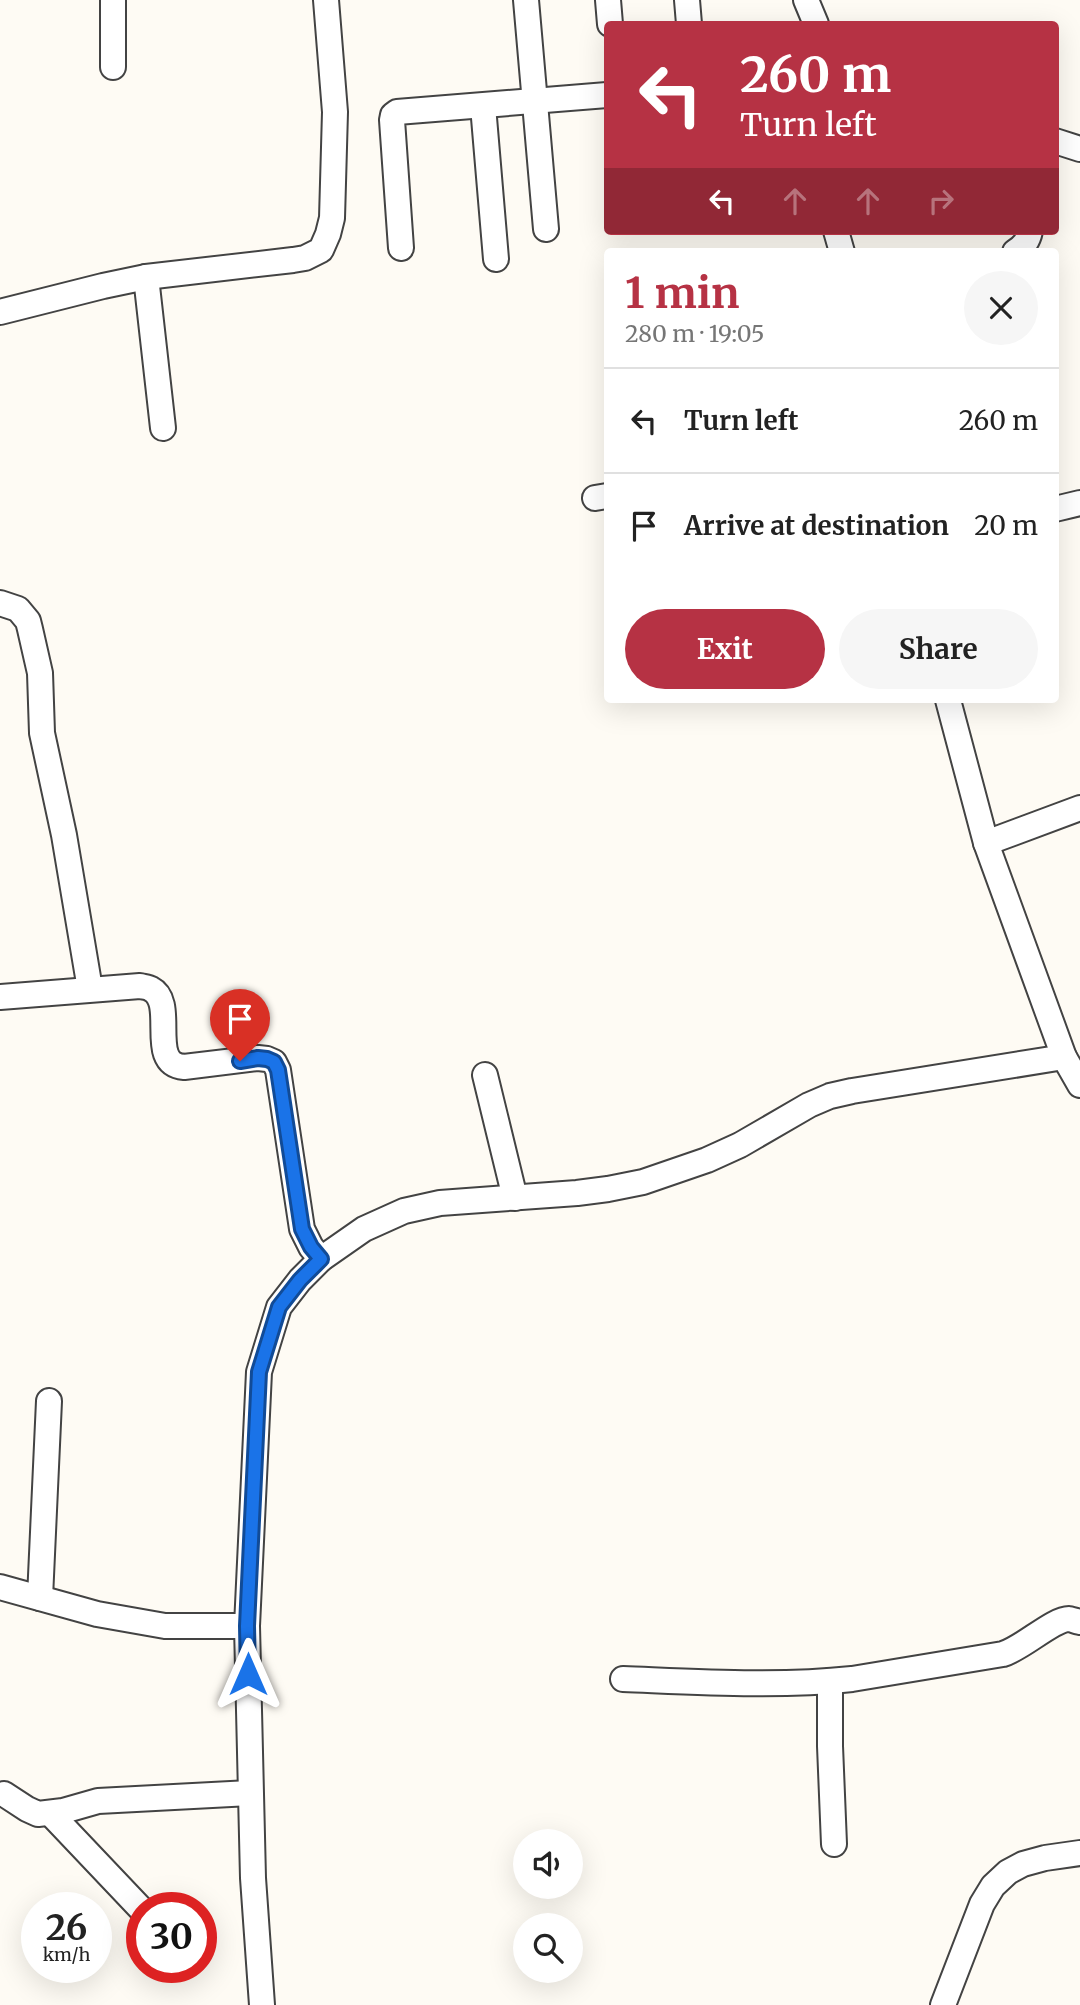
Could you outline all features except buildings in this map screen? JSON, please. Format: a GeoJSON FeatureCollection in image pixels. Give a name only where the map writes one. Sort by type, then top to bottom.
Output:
{"type":"FeatureCollection","features":[{"type":"Feature","properties":{"kind":"street"},"geometry":{"type":"LineString","coordinates":[[113,0],[113,66]]}},
{"type":"Feature","properties":{"kind":"street"},"geometry":{"type":"LineString","coordinates":[[0,312],[146,277],[293,260],[305,258],[321,250],[332,218],[335,140],[326,0]]}},
{"type":"Feature","properties":{"kind":"street"},"geometry":{"type":"LineString","coordinates":[[526,0],[546,229]]}},
{"type":"Feature","properties":{"kind":"street"},"geometry":{"type":"LineString","coordinates":[[608,0],[610,21]]}},
{"type":"Feature","properties":{"kind":"street"},"geometry":{"type":"LineString","coordinates":[[687,0],[689,21]]}},
{"type":"Feature","properties":{"kind":"street"},"geometry":{"type":"LineString","coordinates":[[806,0],[815,21]]}},
{"type":"Feature","properties":{"kind":"street"},"geometry":{"type":"LineString","coordinates":[[401,248],[393,115],[403,110],[604,95]]}},
{"type":"Feature","properties":{"kind":"street"},"geometry":{"type":"LineString","coordinates":[[484,106],[496,259]]}},
{"type":"Feature","properties":{"kind":"street"},"geometry":{"type":"LineString","coordinates":[[1059,142],[1080,149]]}},
{"type":"Feature","properties":{"kind":"street"},"geometry":{"type":"LineString","coordinates":[[146,277],[163,428]]}},
{"type":"Feature","properties":{"kind":"street"},"geometry":{"type":"LineString","coordinates":[[1059,508],[1080,503]]}},
{"type":"Feature","properties":{"kind":"street"},"geometry":{"type":"LineString","coordinates":[[0,603],[18,609],[28,621],[30,629],[40,673],[42,733],[64,835],[90,989]]}},
{"type":"Feature","properties":{"kind":"street"},"geometry":{"type":"LineString","coordinates":[[949,703],[986,843],[1064,1057],[1080,1085]]}},
{"type":"Feature","properties":{"kind":"street"},"geometry":{"type":"LineString","coordinates":[[986,843],[1080,808]]}},
{"type":"Feature","properties":{"kind":"street"},"geometry":{"type":"LineString","coordinates":[[0,997],[140,986],[152,989],[158,995],[164,1049],[169,1060],[176,1066],[258,1058],[274,1062],[278,1070],[302,1229],[321,1259]]}},
{"type":"Feature","properties":{"kind":"street"},"geometry":{"type":"LineString","coordinates":[[262,2005],[250,1793],[247,1626],[259,1372],[279,1307],[300,1280],[321,1259],[364,1229],[404,1212],[440,1203],[608,1189],[643,1182],[740,1145],[808,1105],[830,1096],[1064,1057]]}},
{"type":"Feature","properties":{"kind":"street"},"geometry":{"type":"LineString","coordinates":[[485,1075],[515,1198]]}},
{"type":"Feature","properties":{"kind":"street"},"geometry":{"type":"LineString","coordinates":[[40,1598],[50,1401]]}},
{"type":"Feature","properties":{"kind":"street"},"geometry":{"type":"LineString","coordinates":[[0,1587],[97,1614],[165,1626],[247,1626]]}},
{"type":"Feature","properties":{"kind":"street"},"geometry":{"type":"LineString","coordinates":[[623,1679],[738,1683],[830,1681],[1003,1654],[1016,1650],[1059,1621],[1069,1619],[1080,1622]]}},
{"type":"Feature","properties":{"kind":"street"},"geometry":{"type":"LineString","coordinates":[[830,1681],[834,1844]]}},
{"type":"Feature","properties":{"kind":"street"},"geometry":{"type":"LineString","coordinates":[[4,1794],[38,1814],[50,1814],[98,1801],[250,1793]]}},
{"type":"Feature","properties":{"kind":"street"},"geometry":{"type":"LineString","coordinates":[[50,1814],[126,1893]]}},
{"type":"Feature","properties":{"kind":"street"},"geometry":{"type":"LineString","coordinates":[[943,2005],[982,1904],[993,1886],[1008,1872],[1023,1864],[1080,1853]]}},
{"type":"Feature","properties":{"kind":"route"},"geometry":{"type":"LineString","coordinates":[[240,1061],[267,1059],[274,1062],[278,1070],[299,1219],[306,1239],[321,1259],[279,1307],[259,1372],[247,1626],[248,1674]]}}]}
